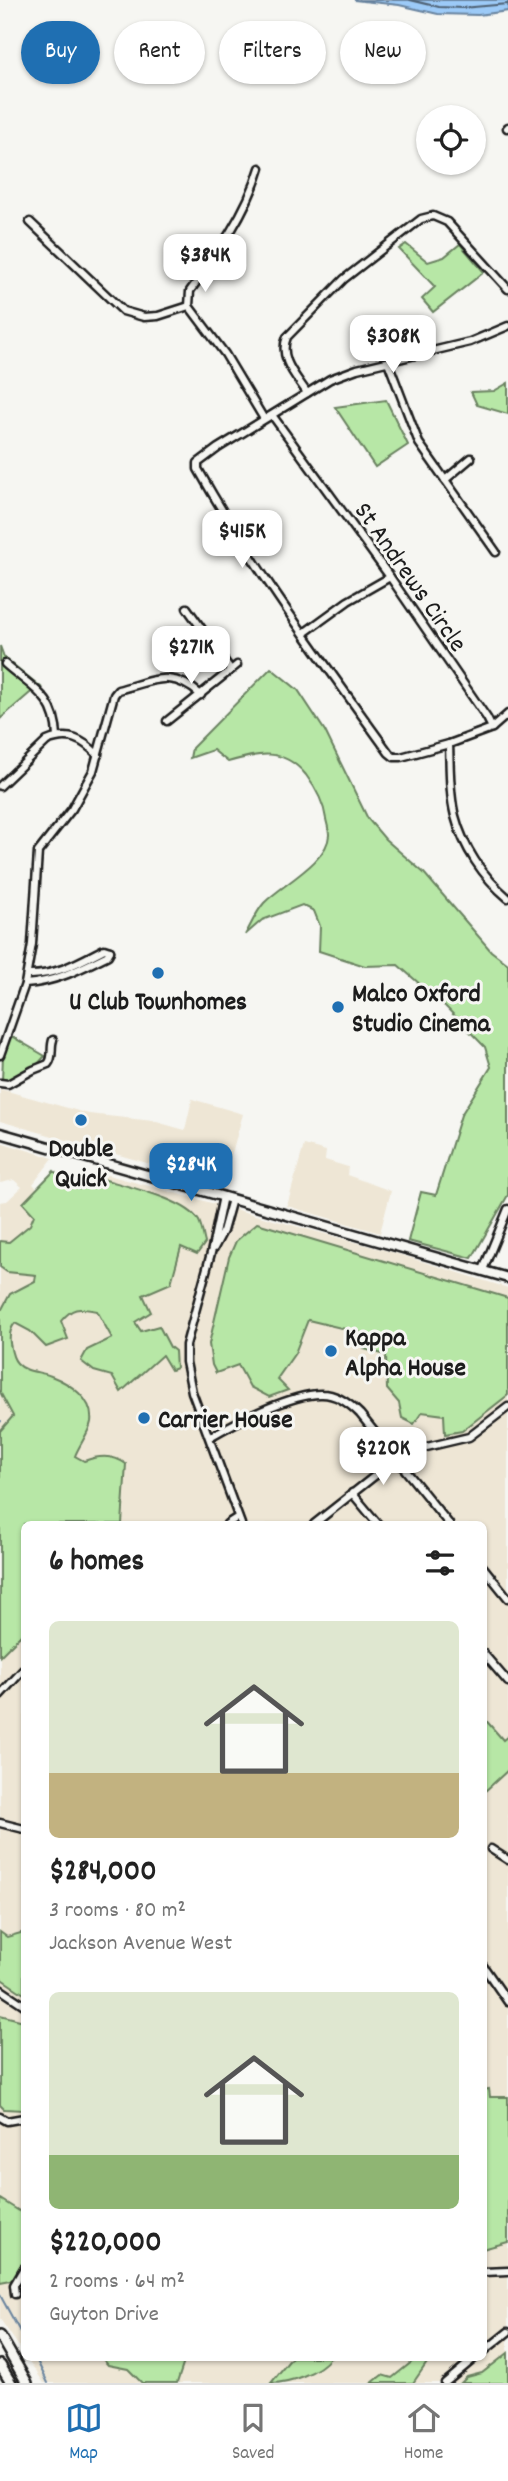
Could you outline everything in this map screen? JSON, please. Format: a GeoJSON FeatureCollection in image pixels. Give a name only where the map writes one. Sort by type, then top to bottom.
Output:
{"type":"FeatureCollection","features":[{"type":"Feature","properties":{"kind":"highway"},"geometry":{"type":"LineString","coordinates":[[0,2336],[27,2383]]}},
{"type":"Feature","properties":{"kind":"highway"},"geometry":{"type":"LineString","coordinates":[[0,2365],[11,2383]]}},
{"type":"Feature","properties":{"kind":"main road"},"geometry":{"type":"LineString","coordinates":[[0,1133],[508,1278]]}},
{"type":"Feature","properties":{"kind":"street"},"geometry":{"type":"LineString","coordinates":[[260,168],[240,215],[190,291],[188,306],[225,354],[264,419]]}},
{"type":"Feature","properties":{"kind":"street"},"geometry":{"type":"LineString","coordinates":[[307,393],[285,358],[284,344],[287,337],[344,279],[421,219],[433,216],[447,222],[508,289]]}},
{"type":"Feature","properties":{"kind":"street"},"geometry":{"type":"LineString","coordinates":[[30,222],[123,311],[144,317],[159,316],[188,306]]}},
{"type":"Feature","properties":{"kind":"street"},"geometry":{"type":"LineString","coordinates":[[508,326],[470,342],[357,369],[330,379],[203,457],[198,463],[198,469],[255,565],[389,753],[394,757],[449,744],[492,728],[508,714]]}},
{"type":"Feature","properties":{"kind":"street"},"geometry":{"type":"LineString","coordinates":[[388,362],[419,443],[496,552]]}},
{"type":"Feature","properties":{"kind":"street","name":"St Andrews Circle"},"geometry":{"type":"LineString","coordinates":[[272,415],[390,577],[473,696],[492,728]]}},
{"type":"Feature","properties":{"kind":"street"},"geometry":{"type":"LineString","coordinates":[[445,480],[471,458]]}},
{"type":"Feature","properties":{"kind":"street"},"geometry":{"type":"LineString","coordinates":[[303,633],[348,601],[390,577]]}},
{"type":"Feature","properties":{"kind":"street"},"geometry":{"type":"LineString","coordinates":[[167,721],[234,667],[187,608]]}},
{"type":"Feature","properties":{"kind":"street"},"geometry":{"type":"LineString","coordinates":[[5,664],[44,696],[54,713],[57,737]]}},
{"type":"Feature","properties":{"kind":"street"},"geometry":{"type":"LineString","coordinates":[[0,1055],[27,975],[32,944],[38,852],[77,800],[93,771],[114,695],[118,691],[172,678],[188,683],[201,695]]}},
{"type":"Feature","properties":{"kind":"street"},"geometry":{"type":"LineString","coordinates":[[0,786],[47,741],[57,737],[76,738],[98,755]]}},
{"type":"Feature","properties":{"kind":"street"},"geometry":{"type":"LineString","coordinates":[[449,744],[454,815],[479,867],[488,880],[508,898]]}},
{"type":"Feature","properties":{"kind":"street"},"geometry":{"type":"LineString","coordinates":[[25,984],[42,983],[72,974],[108,955],[110,951],[104,948],[49,974],[27,975]]}},
{"type":"Feature","properties":{"kind":"street"},"geometry":{"type":"LineString","coordinates":[[0,1083],[8,1084],[48,1064],[52,1056],[53,1040]]}},
{"type":"Feature","properties":{"kind":"street"},"geometry":{"type":"LineString","coordinates":[[227,1198],[214,1231],[211,1253],[190,1330],[186,1362],[192,1392],[240,1521]]}},
{"type":"Feature","properties":{"kind":"street"},"geometry":{"type":"LineString","coordinates":[[483,1270],[508,1209]]}},
{"type":"Feature","properties":{"kind":"street"},"geometry":{"type":"LineString","coordinates":[[210,1437],[288,1401],[323,1394],[335,1397],[353,1407],[447,1521]]}},
{"type":"Feature","properties":{"kind":"street"},"geometry":{"type":"LineString","coordinates":[[318,1521],[396,1459],[414,1450],[469,1437],[508,1406]]}},
{"type":"Feature","properties":{"kind":"street"},"geometry":{"type":"LineString","coordinates":[[352,1493],[375,1521]]}},
{"type":"Feature","properties":{"kind":"street"},"geometry":{"type":"LineString","coordinates":[[232,1521],[238,1517]]}},
{"type":"Feature","properties":{"kind":"street"},"geometry":{"type":"LineString","coordinates":[[487,1572],[508,1598]]}},
{"type":"Feature","properties":{"kind":"street"},"geometry":{"type":"LineString","coordinates":[[487,1658],[508,1682]]}},
{"type":"Feature","properties":{"kind":"street"},"geometry":{"type":"LineString","coordinates":[[0,1695],[21,1672]]}},
{"type":"Feature","properties":{"kind":"street"},"geometry":{"type":"LineString","coordinates":[[0,1823],[21,1828]]}},
{"type":"Feature","properties":{"kind":"street"},"geometry":{"type":"LineString","coordinates":[[491,1849],[508,1860]]}},
{"type":"Feature","properties":{"kind":"street"},"geometry":{"type":"LineString","coordinates":[[487,1972],[508,2002]]}},
{"type":"Feature","properties":{"kind":"street"},"geometry":{"type":"LineString","coordinates":[[0,1989],[21,2003]]}},
{"type":"Feature","properties":{"kind":"street"},"geometry":{"type":"LineString","coordinates":[[0,2117],[7,2121],[21,2119]]}},
{"type":"Feature","properties":{"kind":"street"},"geometry":{"type":"LineString","coordinates":[[487,2272],[508,2271]]}},
{"type":"Feature","properties":{"kind":"street"},"geometry":{"type":"LineString","coordinates":[[15,2294],[14,2286],[21,2273]]}},
{"type":"Feature","properties":{"kind":"street"},"geometry":{"type":"LineString","coordinates":[[487,2349],[508,2332]]}},
{"type":"Feature","properties":{"kind":"street"},"geometry":{"type":"LineString","coordinates":[[445,2383],[471,2361]]}},
{"type":"Feature","properties":{"kind":"shaded area"},"geometry":{"type":"Polygon","coordinates":[[[0,1089],[89,1114],[153,1121],[185,1130],[192,1099],[243,1114],[222,1188],[182,1173],[0,1121],[0,1089]]]}},
{"type":"Feature","properties":{"kind":"shaded area"},"geometry":{"type":"Polygon","coordinates":[[[0,1142],[53,1158],[33,1184],[57,1209],[76,1188],[95,1178],[108,1175],[388,1251],[508,1288],[508,2383],[44,2383],[29,2361],[487,2361],[487,1521],[21,1521],[21,2350],[0,2319],[0,1202],[7,1201],[22,1187],[14,1180],[0,1183],[0,1142]]]}},
{"type":"Feature","properties":{"kind":"shaded area"},"geometry":{"type":"Polygon","coordinates":[[[304,1145],[326,1151],[325,1160],[348,1167],[347,1175],[391,1191],[380,1233],[287,1206],[304,1145]]]}},
{"type":"Feature","properties":{"kind":"green space"},"geometry":{"type":"Polygon","coordinates":[[[406,244],[428,262],[444,257],[460,244],[484,272],[433,312],[422,299],[435,287],[399,249],[406,244]]]}},
{"type":"Feature","properties":{"kind":"green space"},"geometry":{"type":"Polygon","coordinates":[[[508,383],[508,414],[477,405],[471,392],[494,391],[508,383]]]}},
{"type":"Feature","properties":{"kind":"green space"},"geometry":{"type":"Polygon","coordinates":[[[386,400],[408,445],[375,467],[335,407],[386,400]]]}},
{"type":"Feature","properties":{"kind":"green space"},"geometry":{"type":"Polygon","coordinates":[[[0,646],[4,657],[41,687],[0,719],[0,646]]]}},
{"type":"Feature","properties":{"kind":"green space"},"geometry":{"type":"Polygon","coordinates":[[[271,668],[298,690],[325,731],[368,819],[385,839],[424,873],[491,951],[508,964],[508,1195],[472,1258],[408,1241],[421,1192],[436,1195],[461,1115],[491,1067],[485,1047],[444,1005],[398,965],[365,966],[319,951],[320,926],[314,911],[302,905],[262,920],[245,935],[264,903],[321,854],[329,835],[316,790],[306,775],[288,760],[279,756],[260,755],[228,762],[213,750],[190,758],[192,748],[271,668]]]}},
{"type":"Feature","properties":{"kind":"green space"},"geometry":{"type":"Polygon","coordinates":[[[11,1036],[45,1056],[36,1066],[5,1083],[2,1081],[3,1056],[11,1036]]]}},
{"type":"Feature","properties":{"kind":"green space"},"geometry":{"type":"Polygon","coordinates":[[[54,1171],[71,1186],[79,1189],[93,1176],[151,1193],[181,1206],[199,1221],[205,1243],[197,1254],[181,1247],[171,1283],[143,1295],[151,1312],[135,1322],[141,1331],[159,1326],[175,1351],[176,1368],[171,1370],[162,1355],[121,1392],[112,1376],[94,1371],[81,1361],[87,1350],[112,1338],[97,1311],[73,1310],[61,1321],[68,1339],[46,1347],[30,1331],[15,1323],[12,1328],[10,1343],[17,1363],[25,1369],[47,1374],[65,1383],[79,1393],[89,1406],[90,1426],[75,1456],[84,1461],[111,1457],[126,1464],[122,1521],[21,1521],[21,1635],[0,1656],[0,1431],[13,1416],[0,1392],[0,1309],[10,1294],[35,1281],[36,1275],[7,1272],[0,1267],[0,1241],[9,1242],[30,1225],[34,1215],[23,1203],[54,1171]]]}},
{"type":"Feature","properties":{"kind":"green space"},"geometry":{"type":"Polygon","coordinates":[[[257,1223],[508,1298],[508,1395],[462,1431],[445,1434],[444,1415],[422,1412],[414,1424],[402,1418],[399,1403],[387,1389],[386,1355],[364,1349],[362,1333],[308,1320],[295,1353],[277,1379],[288,1390],[269,1397],[250,1387],[238,1365],[216,1373],[209,1344],[229,1257],[236,1241],[257,1223]]]}},
{"type":"Feature","properties":{"kind":"green space"},"geometry":{"type":"Polygon","coordinates":[[[487,1722],[503,1740],[508,1736],[508,1770],[487,1789],[487,1722]]]}},
{"type":"Feature","properties":{"kind":"green space"},"geometry":{"type":"Polygon","coordinates":[[[0,1932],[7,1937],[21,1933],[21,1992],[0,1978],[0,1932]]]}},
{"type":"Feature","properties":{"kind":"green space"},"geometry":{"type":"Polygon","coordinates":[[[0,2015],[21,2020],[21,2110],[4,2109],[0,2105],[0,2015]]]}},
{"type":"Feature","properties":{"kind":"green space"},"geometry":{"type":"Polygon","coordinates":[[[487,2089],[490,2097],[508,2097],[508,2242],[487,2248],[487,2089]]]}},
{"type":"Feature","properties":{"kind":"green space"},"geometry":{"type":"Polygon","coordinates":[[[0,2199],[21,2212],[21,2285],[11,2280],[0,2282],[0,2199]]]}},
{"type":"Feature","properties":{"kind":"green space"},"geometry":{"type":"Polygon","coordinates":[[[508,2353],[508,2383],[461,2383],[467,2377],[482,2373],[508,2353]]]}},
{"type":"Feature","properties":{"kind":"green space"},"geometry":{"type":"Polygon","coordinates":[[[104,2361],[186,2361],[177,2383],[142,2383],[128,2369],[108,2365],[104,2361]]]}},
{"type":"Feature","properties":{"kind":"green space"},"geometry":{"type":"Polygon","coordinates":[[[289,2361],[328,2361],[303,2376],[271,2383],[289,2361]]]}},
{"type":"Feature","properties":{"kind":"green space"},"geometry":{"type":"Polygon","coordinates":[[[413,2361],[428,2361],[413,2383],[372,2383],[382,2375],[392,2378],[413,2361]]]}},
{"type":"Feature","properties":{"kind":"water"},"geometry":{"type":"Polygon","coordinates":[[[354,0],[508,0],[508,11],[478,15],[438,14],[399,5],[354,0]]]}},
{"type":"Feature","properties":{"kind":"waterway"},"geometry":{"type":"LineString","coordinates":[[0,2295],[21,2334]]}},
{"type":"Feature","properties":{"kind":"waterway"},"geometry":{"type":"LineString","coordinates":[[37,2361],[48,2383]]}},
{"type":"Feature","properties":{"kind":"place","name":"U Club Townhomes"},"geometry":{"type":"Point","coordinates":[158,973]}},
{"type":"Feature","properties":{"kind":"place","name":"Malco Oxford Studio Cinema"},"geometry":{"type":"Point","coordinates":[338,1007]}},
{"type":"Feature","properties":{"kind":"place","name":"Double Quick"},"geometry":{"type":"Point","coordinates":[81,1120]}},
{"type":"Feature","properties":{"kind":"place","name":"Kappa Alpha House"},"geometry":{"type":"Point","coordinates":[331,1351]}},
{"type":"Feature","properties":{"kind":"place","name":"Carrier House"},"geometry":{"type":"Point","coordinates":[144,1418]}}]}
